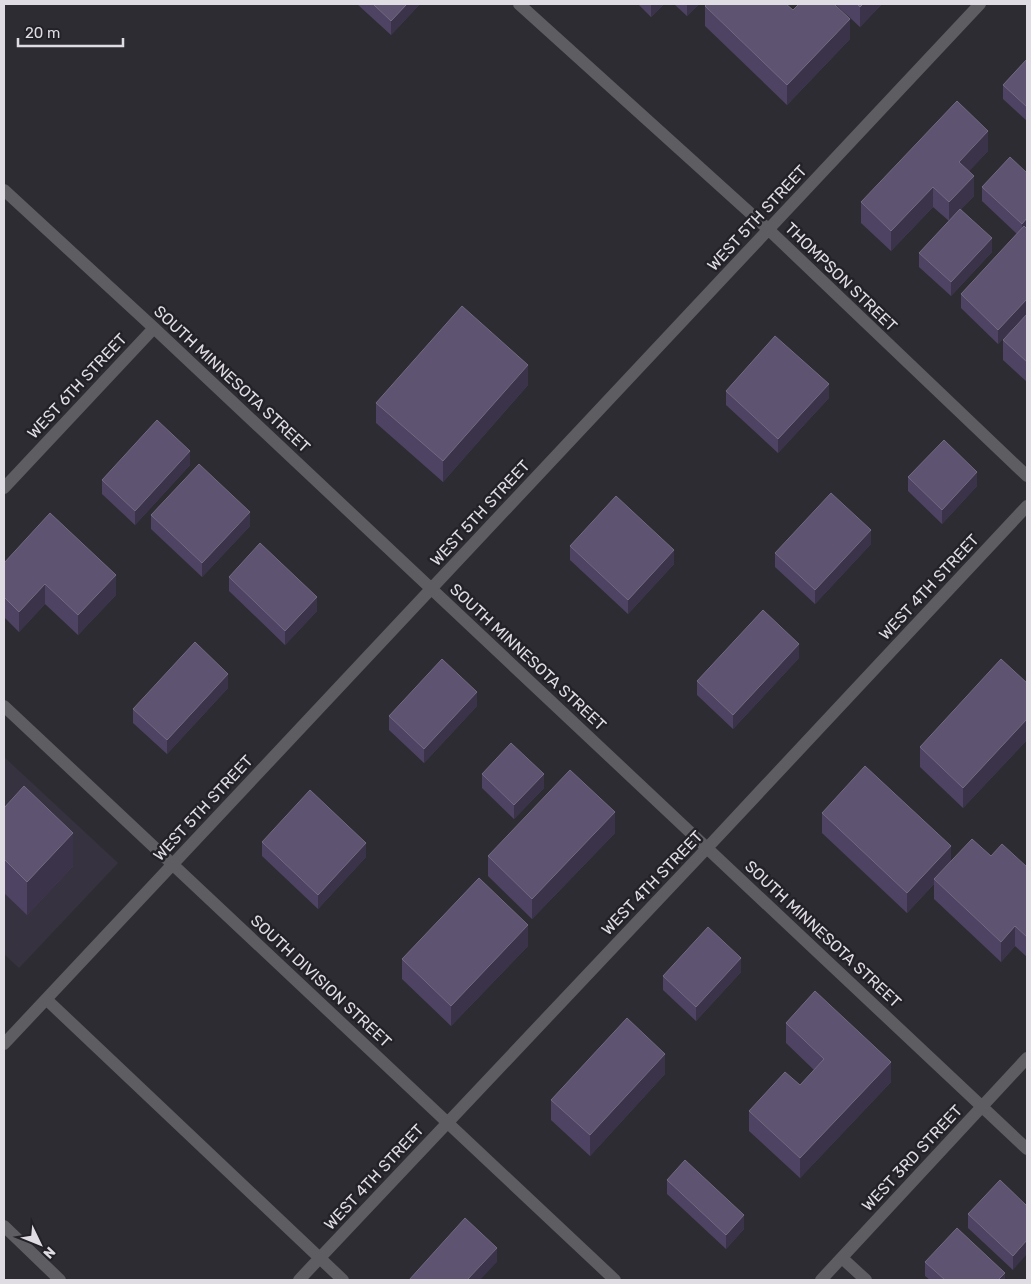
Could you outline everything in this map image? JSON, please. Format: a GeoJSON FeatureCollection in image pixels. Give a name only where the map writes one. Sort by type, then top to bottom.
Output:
{"type":"FeatureCollection","features":[{"type":"Feature","properties":{"kind":"street","name":"THOMPSON STREET"},"geometry":{"type":"LineString","coordinates":[[519,4],[769,230],[1027,476]]}},
{"type":"Feature","properties":{"kind":"street","name":"WEST 5TH STREET"},"geometry":{"type":"LineString","coordinates":[[4,1044],[980,4]]}},
{"type":"Feature","properties":{"kind":"street","name":"SOUTH MINNESOTA STREET"},"geometry":{"type":"LineString","coordinates":[[4,190],[154,328],[1027,1149]]}},
{"type":"Feature","properties":{"kind":"street","name":"WEST 6TH STREET"},"geometry":{"type":"LineString","coordinates":[[4,488],[154,328]]}},
{"type":"Feature","properties":{"kind":"street","name":"WEST 4TH STREET"},"geometry":{"type":"LineString","coordinates":[[299,1280],[708,848],[1027,506]]}},
{"type":"Feature","properties":{"kind":"street","name":"SOUTH DIVISION STREET"},"geometry":{"type":"LineString","coordinates":[[4,706],[615,1280]]}},
{"type":"Feature","properties":{"kind":"street"},"geometry":{"type":"LineString","coordinates":[[46,1000],[343,1280]]}},
{"type":"Feature","properties":{"kind":"street","name":"WEST 3RD STREET"},"geometry":{"type":"LineString","coordinates":[[821,1280],[1027,1058]]}},
{"type":"Feature","properties":{"kind":"street"},"geometry":{"type":"LineString","coordinates":[[4,1226],[60,1280]]}},
{"type":"Feature","properties":{"kind":"street"},"geometry":{"type":"LineString","coordinates":[[842,1258],[866,1280]]}},
{"type":"Feature","properties":{"kind":"shaded area"},"geometry":{"type":"Polygon","coordinates":[[[4,757],[118,863],[19,968],[4,954],[4,757]]]}},
{"type":"Feature","properties":{"kind":"building"},"geometry":{"type":"Polygon","coordinates":[[[373,4],[407,4],[391,21],[373,4]]]}},
{"type":"Feature","properties":{"kind":"building"},"geometry":{"type":"Polygon","coordinates":[[[707,4],[786,4],[793,10],[799,4],[834,4],[850,19],[787,85],[705,6],[707,4]]]}},
{"type":"Feature","properties":{"kind":"building"},"geometry":{"type":"Polygon","coordinates":[[[1027,59],[1027,107],[1003,85],[1027,59]]]}},
{"type":"Feature","properties":{"kind":"building"},"geometry":{"type":"Polygon","coordinates":[[[957,101],[988,131],[959,162],[974,176],[949,202],[933,187],[891,231],[861,202],[957,101]]]}},
{"type":"Feature","properties":{"kind":"building"},"geometry":{"type":"Polygon","coordinates":[[[1010,157],[1027,173],[1027,218],[1022,224],[982,187],[1010,157]]]}},
{"type":"Feature","properties":{"kind":"building"},"geometry":{"type":"Polygon","coordinates":[[[960,209],[992,238],[951,282],[919,253],[960,209]]]}},
{"type":"Feature","properties":{"kind":"building"},"geometry":{"type":"Polygon","coordinates":[[[1024,226],[1027,229],[1027,299],[998,330],[961,294],[1024,226]]]}},
{"type":"Feature","properties":{"kind":"building"},"geometry":{"type":"Polygon","coordinates":[[[462,306],[528,365],[443,461],[376,403],[462,306]]]}},
{"type":"Feature","properties":{"kind":"building"},"geometry":{"type":"Polygon","coordinates":[[[1027,314],[1027,362],[1003,340],[1027,314]]]}},
{"type":"Feature","properties":{"kind":"building"},"geometry":{"type":"Polygon","coordinates":[[[775,336],[829,384],[778,439],[726,391],[775,336]]]}},
{"type":"Feature","properties":{"kind":"building"},"geometry":{"type":"Polygon","coordinates":[[[157,420],[190,451],[135,511],[102,480],[157,420]]]}},
{"type":"Feature","properties":{"kind":"building"},"geometry":{"type":"Polygon","coordinates":[[[944,440],[977,472],[942,510],[908,477],[944,440]]]}},
{"type":"Feature","properties":{"kind":"building"},"geometry":{"type":"Polygon","coordinates":[[[199,464],[250,512],[202,563],[151,515],[199,464]]]}},
{"type":"Feature","properties":{"kind":"building"},"geometry":{"type":"Polygon","coordinates":[[[831,493],[871,530],[815,590],[775,553],[831,493]]]}},
{"type":"Feature","properties":{"kind":"building"},"geometry":{"type":"Polygon","coordinates":[[[616,496],[674,550],[628,600],[570,546],[616,496]]]}},
{"type":"Feature","properties":{"kind":"building"},"geometry":{"type":"Polygon","coordinates":[[[50,513],[116,575],[78,615],[45,584],[19,612],[4,597],[4,563],[50,513]]]}},
{"type":"Feature","properties":{"kind":"building"},"geometry":{"type":"Polygon","coordinates":[[[260,543],[317,597],[285,631],[229,577],[260,543]]]}},
{"type":"Feature","properties":{"kind":"building"},"geometry":{"type":"Polygon","coordinates":[[[763,610],[799,644],[733,715],[697,681],[763,610]]]}},
{"type":"Feature","properties":{"kind":"building"},"geometry":{"type":"Polygon","coordinates":[[[195,642],[228,674],[167,740],[133,709],[195,642]]]}},
{"type":"Feature","properties":{"kind":"building"},"geometry":{"type":"Polygon","coordinates":[[[442,659],[477,692],[424,749],[389,716],[442,659]]]}},
{"type":"Feature","properties":{"kind":"building"},"geometry":{"type":"Polygon","coordinates":[[[1001,659],[1027,683],[1027,719],[963,788],[920,747],[1001,659]]]}},
{"type":"Feature","properties":{"kind":"building"},"geometry":{"type":"Polygon","coordinates":[[[511,743],[544,774],[514,805],[482,774],[511,743]]]}},
{"type":"Feature","properties":{"kind":"building"},"geometry":{"type":"Polygon","coordinates":[[[865,766],[951,846],[907,893],[822,813],[865,766]]]}},
{"type":"Feature","properties":{"kind":"building"},"geometry":{"type":"Polygon","coordinates":[[[570,770],[615,812],[532,899],[488,856],[570,770]]]}},
{"type":"Feature","properties":{"kind":"building"},"geometry":{"type":"Polygon","coordinates":[[[24,786],[73,833],[27,882],[4,859],[4,808],[24,786]]]}},
{"type":"Feature","properties":{"kind":"building"},"geometry":{"type":"Polygon","coordinates":[[[310,790],[366,843],[318,895],[262,842],[310,790]]]}},
{"type":"Feature","properties":{"kind":"building"},"geometry":{"type":"Polygon","coordinates":[[[972,839],[991,856],[1002,844],[1027,867],[1027,937],[1015,926],[1001,942],[934,879],[972,839]]]}},
{"type":"Feature","properties":{"kind":"building"},"geometry":{"type":"Polygon","coordinates":[[[479,878],[528,925],[451,1006],[402,959],[479,878]]]}},
{"type":"Feature","properties":{"kind":"building"},"geometry":{"type":"Polygon","coordinates":[[[708,927],[741,958],[696,1007],[663,976],[708,927]]]}},
{"type":"Feature","properties":{"kind":"building"},"geometry":{"type":"Polygon","coordinates":[[[815,991],[891,1062],[800,1158],[749,1111],[785,1072],[800,1085],[824,1059],[786,1023],[815,991]]]}},
{"type":"Feature","properties":{"kind":"building"},"geometry":{"type":"Polygon","coordinates":[[[627,1018],[665,1054],[590,1135],[551,1100],[627,1018]]]}},
{"type":"Feature","properties":{"kind":"building"},"geometry":{"type":"Polygon","coordinates":[[[685,1160],[744,1215],[726,1235],[667,1180],[685,1160]]]}},
{"type":"Feature","properties":{"kind":"building"},"geometry":{"type":"Polygon","coordinates":[[[1000,1180],[1027,1206],[1027,1240],[1013,1256],[968,1214],[1000,1180]]]}},
{"type":"Feature","properties":{"kind":"building"},"geometry":{"type":"Polygon","coordinates":[[[465,1218],[497,1248],[467,1280],[409,1280],[465,1218]]]}},
{"type":"Feature","properties":{"kind":"building"},"geometry":{"type":"Polygon","coordinates":[[[957,1228],[1005,1273],[998,1280],[945,1280],[925,1262],[957,1228]]]}}]}
